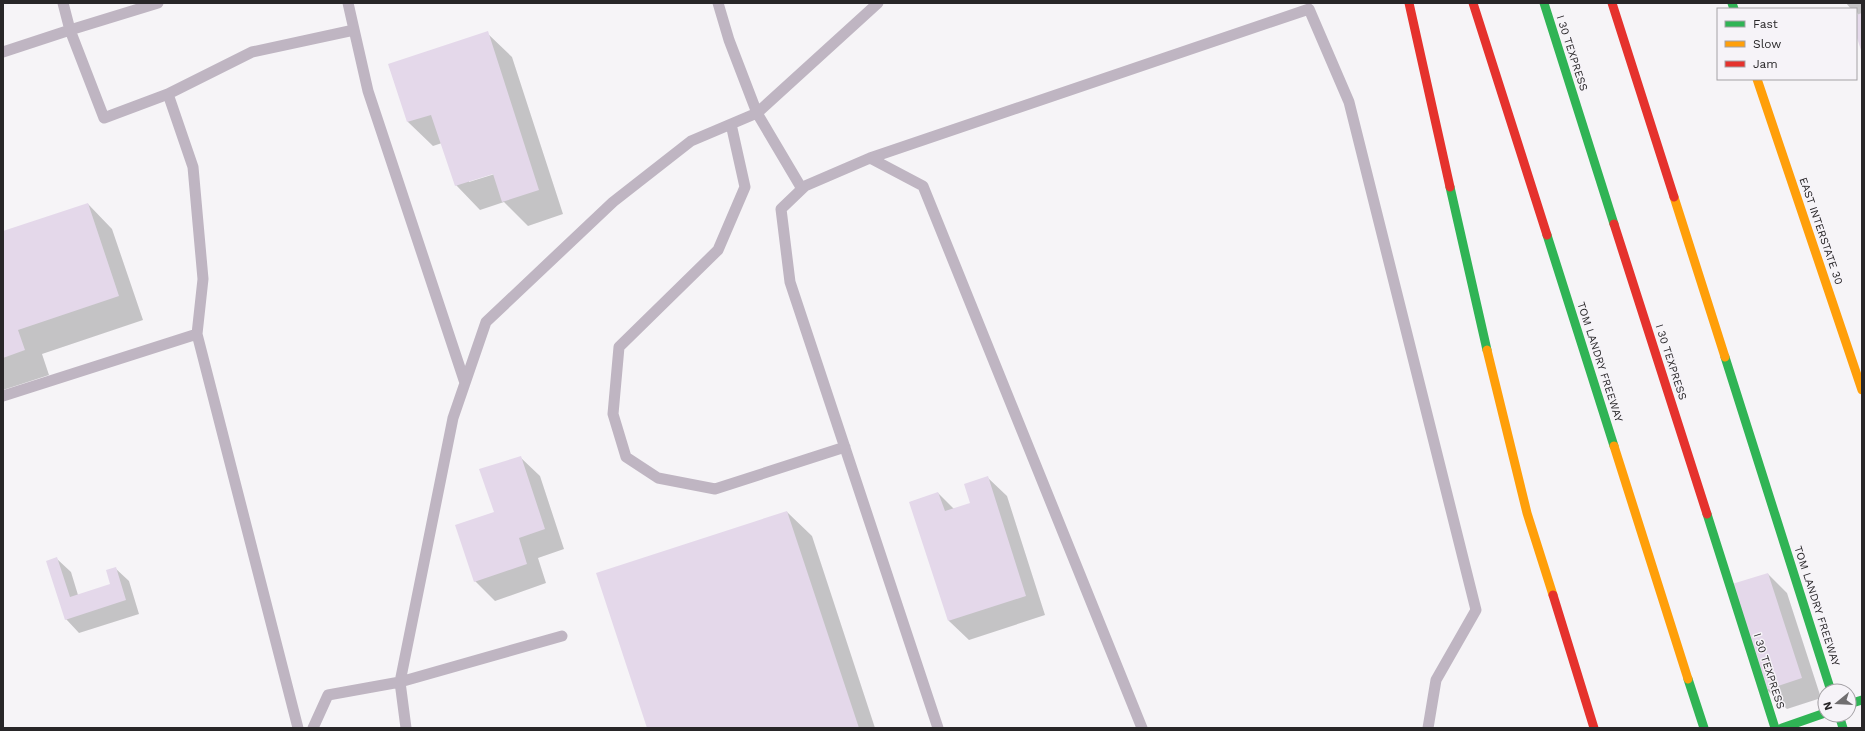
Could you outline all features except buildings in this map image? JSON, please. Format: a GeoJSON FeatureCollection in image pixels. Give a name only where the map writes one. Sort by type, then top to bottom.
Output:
{"type":"FeatureCollection","features":[{"type":"Feature","properties":{"kind":"main road"},"geometry":{"type":"LineString","coordinates":[[1409,3],[1492,371],[1527,513],[1593,728]]}},
{"type":"Feature","properties":{"kind":"main road","name":"TOM LANDRY FREEWAY"},"geometry":{"type":"LineString","coordinates":[[1473,3],[1704,728]]}},
{"type":"Feature","properties":{"kind":"main road","name":"I 30 TEXPRESS"},"geometry":{"type":"LineString","coordinates":[[1544,3],[1775,728]]}},
{"type":"Feature","properties":{"kind":"main road","name":"TOM LANDRY FREEWAY"},"geometry":{"type":"LineString","coordinates":[[1612,3],[1829,683]]}},
{"type":"Feature","properties":{"kind":"main road","name":"EAST INTERSTATE 30"},"geometry":{"type":"LineString","coordinates":[[1758,80],[1862,390]]}},
{"type":"Feature","properties":{"kind":"main road"},"geometry":{"type":"LineString","coordinates":[[1782,728],[1817,716]]}},
{"type":"Feature","properties":{"kind":"lane"},"geometry":{"type":"LineString","coordinates":[[63,3],[70,30],[104,118],[168,94],[252,52],[354,30]]}},
{"type":"Feature","properties":{"kind":"lane"},"geometry":{"type":"LineString","coordinates":[[3,52],[158,3]]}},
{"type":"Feature","properties":{"kind":"lane"},"geometry":{"type":"LineString","coordinates":[[348,3],[368,91],[465,383]]}},
{"type":"Feature","properties":{"kind":"lane"},"geometry":{"type":"LineString","coordinates":[[718,3],[729,40],[757,113],[802,189]]}},
{"type":"Feature","properties":{"kind":"lane"},"geometry":{"type":"LineString","coordinates":[[406,728],[400,682],[453,418],[486,322],[613,202],[691,141],[757,113],[878,3]]}},
{"type":"Feature","properties":{"kind":"lane"},"geometry":{"type":"LineString","coordinates":[[938,728],[790,282],[781,209],[802,189],[870,158],[1309,8],[1349,102],[1476,610],[1436,680],[1428,728]]}},
{"type":"Feature","properties":{"kind":"lane"},"geometry":{"type":"LineString","coordinates":[[168,94],[193,167],[203,279],[197,334],[298,728]]}},
{"type":"Feature","properties":{"kind":"lane"},"geometry":{"type":"LineString","coordinates":[[731,124],[745,187],[718,250],[619,347],[613,414],[626,457],[658,478],[715,489],[845,447]]}},
{"type":"Feature","properties":{"kind":"lane"},"geometry":{"type":"LineString","coordinates":[[870,158],[923,186],[1142,728]]}},
{"type":"Feature","properties":{"kind":"lane"},"geometry":{"type":"LineString","coordinates":[[3,396],[197,334]]}},
{"type":"Feature","properties":{"kind":"lane"},"geometry":{"type":"LineString","coordinates":[[314,728],[328,695],[400,682],[562,636]]}},
{"type":"Feature","properties":{"kind":"traffic: fast"},"geometry":{"type":"LineString","coordinates":[[1544,3],[1614,224]]}},
{"type":"Feature","properties":{"kind":"traffic: fast"},"geometry":{"type":"LineString","coordinates":[[1732,3],[1734,8]]}},
{"type":"Feature","properties":{"kind":"traffic: fast"},"geometry":{"type":"LineString","coordinates":[[1450,187],[1487,350]]}},
{"type":"Feature","properties":{"kind":"traffic: fast"},"geometry":{"type":"LineString","coordinates":[[1547,235],[1614,446]]}},
{"type":"Feature","properties":{"kind":"traffic: fast"},"geometry":{"type":"LineString","coordinates":[[1725,357],[1828,683]]}},
{"type":"Feature","properties":{"kind":"traffic: fast"},"geometry":{"type":"LineString","coordinates":[[1707,514],[1775,728]]}},
{"type":"Feature","properties":{"kind":"traffic: fast"},"geometry":{"type":"LineString","coordinates":[[1688,679],[1704,728]]}},
{"type":"Feature","properties":{"kind":"traffic: fast"},"geometry":{"type":"LineString","coordinates":[[1857,702],[1862,700]]}},
{"type":"Feature","properties":{"kind":"traffic: fast"},"geometry":{"type":"LineString","coordinates":[[1782,728],[1817,716]]}},
{"type":"Feature","properties":{"kind":"traffic: fast"},"geometry":{"type":"LineString","coordinates":[[1841,723],[1843,728]]}},
{"type":"Feature","properties":{"kind":"traffic: slow"},"geometry":{"type":"LineString","coordinates":[[1757,80],[1862,390]]}},
{"type":"Feature","properties":{"kind":"traffic: slow"},"geometry":{"type":"LineString","coordinates":[[1674,197],[1725,357]]}},
{"type":"Feature","properties":{"kind":"traffic: slow"},"geometry":{"type":"LineString","coordinates":[[1487,350],[1527,513],[1553,595]]}},
{"type":"Feature","properties":{"kind":"traffic: slow"},"geometry":{"type":"LineString","coordinates":[[1614,446],[1688,679]]}},
{"type":"Feature","properties":{"kind":"traffic: jam"},"geometry":{"type":"LineString","coordinates":[[1409,3],[1450,187]]}},
{"type":"Feature","properties":{"kind":"traffic: jam"},"geometry":{"type":"LineString","coordinates":[[1473,3],[1547,235]]}},
{"type":"Feature","properties":{"kind":"traffic: jam"},"geometry":{"type":"LineString","coordinates":[[1612,3],[1674,197]]}},
{"type":"Feature","properties":{"kind":"traffic: jam"},"geometry":{"type":"LineString","coordinates":[[1614,224],[1707,514]]}},
{"type":"Feature","properties":{"kind":"traffic: jam"},"geometry":{"type":"LineString","coordinates":[[1553,595],[1594,728]]}}]}
